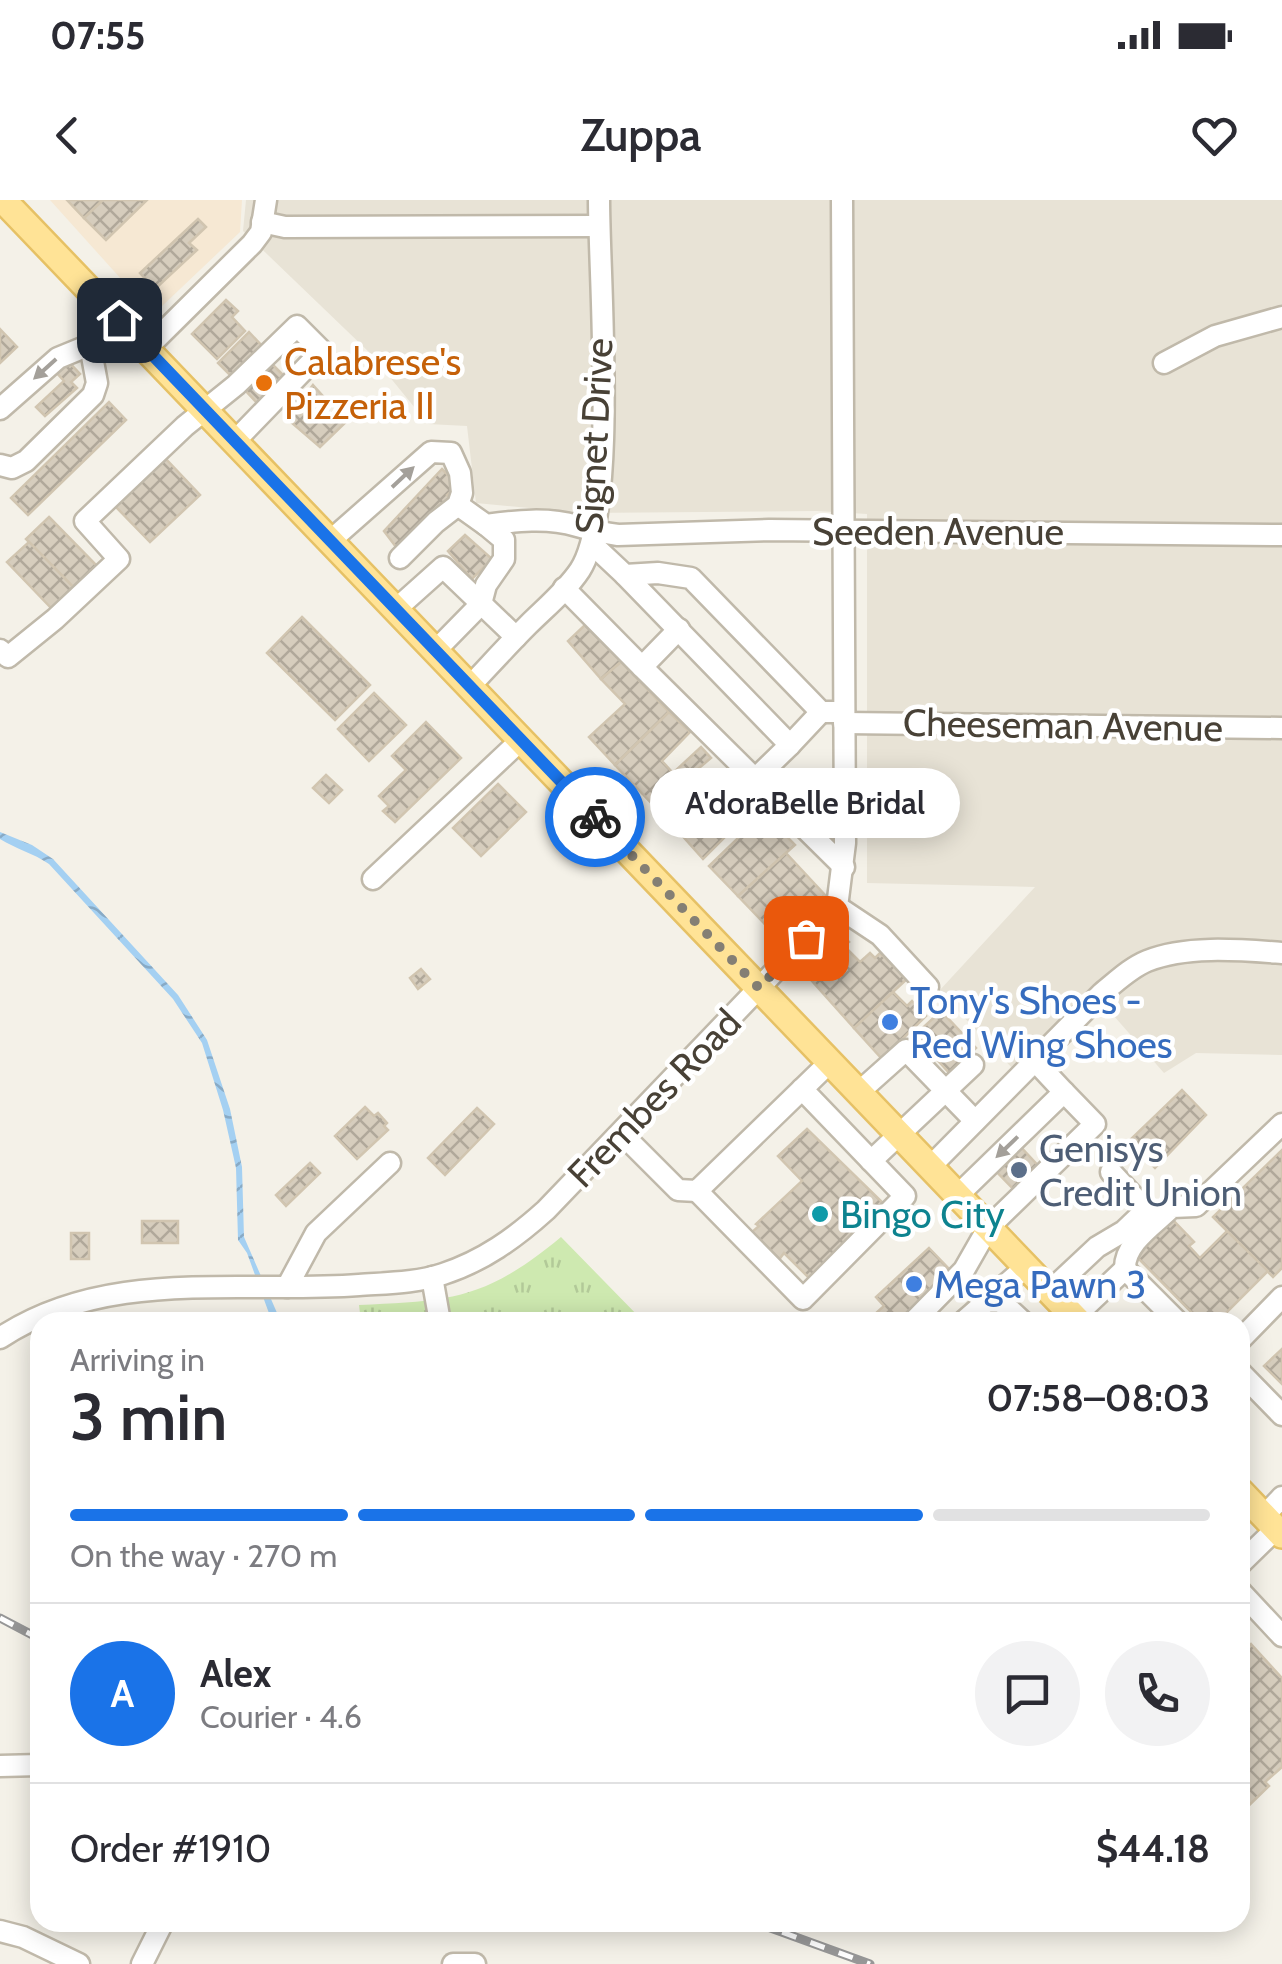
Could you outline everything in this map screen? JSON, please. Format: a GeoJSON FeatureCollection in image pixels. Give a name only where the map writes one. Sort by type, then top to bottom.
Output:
{"type":"FeatureCollection","features":[{"type":"Feature","properties":{"kind":"main road"},"geometry":{"type":"LineString","coordinates":[[3,200],[1067,1312]]}},
{"type":"Feature","properties":{"kind":"main road"},"geometry":{"type":"LineString","coordinates":[[1250,1499],[1276,1519]]}},
{"type":"Feature","properties":{"kind":"street"},"geometry":{"type":"LineString","coordinates":[[146,348],[252,244],[260,232],[266,200]]}},
{"type":"Feature","properties":{"kind":"street","name":"Signet Drive"},"geometry":{"type":"LineString","coordinates":[[470,686],[580,569],[593,538],[599,504],[602,424],[599,200]]}},
{"type":"Feature","properties":{"kind":"street","name":"Frembes Road"},"geometry":{"type":"LineString","coordinates":[[50,1312],[106,1294],[152,1288],[392,1283],[462,1268],[513,1239],[546,1210],[835,905],[844,867],[842,200]]}},
{"type":"Feature","properties":{"kind":"street"},"geometry":{"type":"LineString","coordinates":[[262,222],[285,227],[599,226]]}},
{"type":"Feature","properties":{"kind":"street"},"geometry":{"type":"LineString","coordinates":[[1164,362],[1215,336],[1282,317]]}},
{"type":"Feature","properties":{"kind":"street"},"geometry":{"type":"LineString","coordinates":[[0,465],[19,465],[96,390],[92,356],[97,342],[119,320]]}},
{"type":"Feature","properties":{"kind":"street"},"geometry":{"type":"LineString","coordinates":[[0,650],[8,657],[120,559],[85,521],[297,326],[322,351],[234,442]]}},
{"type":"Feature","properties":{"kind":"street"},"geometry":{"type":"LineString","coordinates":[[0,409],[64,353],[97,342]]}},
{"type":"Feature","properties":{"kind":"street"},"geometry":{"type":"LineString","coordinates":[[0,454],[17,456],[88,388],[94,372]]}},
{"type":"Feature","properties":{"kind":"street"},"geometry":{"type":"LineString","coordinates":[[330,542],[431,452],[451,453],[461,484],[458,505],[400,558]]}},
{"type":"Feature","properties":{"kind":"street"},"geometry":{"type":"LineString","coordinates":[[436,650],[482,604],[486,585],[500,568],[506,548],[504,540],[458,505]]}},
{"type":"Feature","properties":{"kind":"street","name":"Seeden Avenue"},"geometry":{"type":"LineString","coordinates":[[486,525],[526,520],[576,525],[593,538],[769,530],[1282,535]]}},
{"type":"Feature","properties":{"kind":"street"},"geometry":{"type":"LineString","coordinates":[[593,538],[790,745]]}},
{"type":"Feature","properties":{"kind":"street"},"geometry":{"type":"LineString","coordinates":[[396,610],[443,566],[516,638]]}},
{"type":"Feature","properties":{"kind":"street"},"geometry":{"type":"LineString","coordinates":[[625,575],[658,573],[691,578],[821,712],[755,779]]}},
{"type":"Feature","properties":{"kind":"street"},"geometry":{"type":"LineString","coordinates":[[564,588],[844,867]]}},
{"type":"Feature","properties":{"kind":"street"},"geometry":{"type":"LineString","coordinates":[[642,667],[679,629]]}},
{"type":"Feature","properties":{"kind":"street","name":"Cheeseman Avenue"},"geometry":{"type":"LineString","coordinates":[[821,712],[844,717],[1282,728]]}},
{"type":"Feature","properties":{"kind":"street"},"geometry":{"type":"LineString","coordinates":[[373,879],[521,740]]}},
{"type":"Feature","properties":{"kind":"street"},"geometry":{"type":"LineString","coordinates":[[835,905],[880,935],[928,986]]}},
{"type":"Feature","properties":{"kind":"street"},"geometry":{"type":"LineString","coordinates":[[930,1166],[1102,992],[1148,960],[1188,953],[1282,953]]}},
{"type":"Feature","properties":{"kind":"street"},"geometry":{"type":"LineString","coordinates":[[859,1092],[906,1050],[975,1122]]}},
{"type":"Feature","properties":{"kind":"street"},"geometry":{"type":"LineString","coordinates":[[698,1191],[830,1062]]}},
{"type":"Feature","properties":{"kind":"street"},"geometry":{"type":"LineString","coordinates":[[924,1312],[964,1270],[988,1228],[1095,1124],[1035,1062]]}},
{"type":"Feature","properties":{"kind":"street"},"geometry":{"type":"LineString","coordinates":[[872,1162],[973,1064]]}},
{"type":"Feature","properties":{"kind":"street"},"geometry":{"type":"LineString","coordinates":[[622,1133],[678,1190],[698,1191],[803,1299],[905,1196],[802,1089]]}},
{"type":"Feature","properties":{"kind":"street"},"geometry":{"type":"LineString","coordinates":[[958,1196],[1064,1092]]}},
{"type":"Feature","properties":{"kind":"street"},"geometry":{"type":"LineString","coordinates":[[1168,1312],[1125,1270],[1124,1262],[1132,1246],[1172,1207],[1196,1206],[1282,1124]]}},
{"type":"Feature","properties":{"kind":"street"},"geometry":{"type":"LineString","coordinates":[[287,1288],[316,1233],[390,1163]]}},
{"type":"Feature","properties":{"kind":"street"},"geometry":{"type":"LineString","coordinates":[[1050,1292],[1097,1246],[1124,1231],[1146,1210],[1112,1172]]}},
{"type":"Feature","properties":{"kind":"street"},"geometry":{"type":"LineString","coordinates":[[974,1312],[1026,1267]]}},
{"type":"Feature","properties":{"kind":"street"},"geometry":{"type":"LineString","coordinates":[[1083,1312],[1125,1270]]}},
{"type":"Feature","properties":{"kind":"street"},"geometry":{"type":"LineString","coordinates":[[432,1277],[438,1312]]}},
{"type":"Feature","properties":{"kind":"street"},"geometry":{"type":"LineString","coordinates":[[994,1295],[1012,1312]]}},
{"type":"Feature","properties":{"kind":"street"},"geometry":{"type":"LineString","coordinates":[[1250,1330],[1282,1297]]}},
{"type":"Feature","properties":{"kind":"street","name":"Frembes Road"},"geometry":{"type":"LineString","coordinates":[[0,1338],[30,1320]]}},
{"type":"Feature","properties":{"kind":"street"},"geometry":{"type":"LineString","coordinates":[[1250,1382],[1282,1415]]}},
{"type":"Feature","properties":{"kind":"street"},"geometry":{"type":"LineString","coordinates":[[1250,1552],[1276,1519]]}},
{"type":"Feature","properties":{"kind":"street"},"geometry":{"type":"LineString","coordinates":[[1250,1602],[1282,1636]]}},
{"type":"Feature","properties":{"kind":"street"},"geometry":{"type":"LineString","coordinates":[[0,1766],[30,1765]]}},
{"type":"Feature","properties":{"kind":"street"},"geometry":{"type":"LineString","coordinates":[[0,1931],[23,1937],[79,1964]]}},
{"type":"Feature","properties":{"kind":"street"},"geometry":{"type":"LineString","coordinates":[[142,1964],[159,1932]]}},
{"type":"Feature","properties":{"kind":"street"},"geometry":{"type":"LineString","coordinates":[[453,1964],[475,1964]]}},
{"type":"Feature","properties":{"kind":"shaded area"},"geometry":{"type":"Polygon","coordinates":[[[50,200],[242,200],[240,232],[160,308],[149,310],[50,200]]]}},
{"type":"Feature","properties":{"kind":"shaded area"},"geometry":{"type":"Polygon","coordinates":[[[246,200],[1282,200],[1282,1055],[1196,1053],[1164,1073],[1092,991],[1014,1070],[939,991],[1035,887],[867,883],[867,514],[583,513],[476,503],[467,426],[428,424],[371,354],[243,231],[246,200]]]}},
{"type":"Feature","properties":{"kind":"green space"},"geometry":{"type":"Polygon","coordinates":[[[561,1237],[634,1312],[360,1312],[359,1305],[467,1293],[535,1258],[561,1237]]]}},
{"type":"Feature","properties":{"kind":"water"},"geometry":{"type":"Polygon","coordinates":[[[0,832],[53,859],[178,995],[207,1040],[230,1109],[242,1167],[244,1237],[277,1312],[269,1312],[247,1253],[238,1240],[236,1168],[202,1043],[173,999],[49,864],[0,839],[0,832]]]}},
{"type":"Feature","properties":{"kind":"building"},"geometry":{"type":"Polygon","coordinates":[[[67,200],[103,200],[84,218],[67,200]]]}},
{"type":"Feature","properties":{"kind":"building"},"geometry":{"type":"Polygon","coordinates":[[[103,200],[147,200],[106,240],[84,218],[103,200]]]}},
{"type":"Feature","properties":{"kind":"building"},"geometry":{"type":"Polygon","coordinates":[[[198,219],[206,227],[189,243],[197,250],[155,289],[140,273],[198,219]]]}},
{"type":"Feature","properties":{"kind":"building"},"geometry":{"type":"Polygon","coordinates":[[[226,300],[238,311],[232,317],[245,331],[217,359],[192,334],[226,300]]]}},
{"type":"Feature","properties":{"kind":"building"},"geometry":{"type":"Polygon","coordinates":[[[0,329],[17,347],[0,363],[0,329]]]}},
{"type":"Feature","properties":{"kind":"building"},"geometry":{"type":"Polygon","coordinates":[[[249,332],[264,348],[233,378],[218,363],[249,332]]]}},
{"type":"Feature","properties":{"kind":"building"},"geometry":{"type":"Polygon","coordinates":[[[67,360],[80,374],[71,382],[77,388],[45,416],[36,407],[64,381],[55,371],[67,360]]]}},
{"type":"Feature","properties":{"kind":"building","name":"Calabrese's Pizzeria II"},"geometry":{"type":"Polygon","coordinates":[[[271,363],[285,377],[257,403],[244,389],[271,363]]]}},
{"type":"Feature","properties":{"kind":"building"},"geometry":{"type":"Polygon","coordinates":[[[313,385],[330,404],[321,413],[327,418],[337,408],[348,420],[320,447],[285,417],[290,412],[286,409],[297,398],[300,402],[313,385]]]}},
{"type":"Feature","properties":{"kind":"building"},"geometry":{"type":"Polygon","coordinates":[[[109,402],[126,420],[28,515],[11,498],[109,402]]]}},
{"type":"Feature","properties":{"kind":"building"},"geometry":{"type":"Polygon","coordinates":[[[166,459],[200,495],[150,542],[115,506],[166,459]]]}},
{"type":"Feature","properties":{"kind":"building"},"geometry":{"type":"Polygon","coordinates":[[[442,469],[458,485],[447,495],[452,501],[399,551],[384,531],[442,469]]]}},
{"type":"Feature","properties":{"kind":"building"},"geometry":{"type":"Polygon","coordinates":[[[49,517],[99,568],[76,590],[26,539],[49,517]]]}},
{"type":"Feature","properties":{"kind":"building"},"geometry":{"type":"Polygon","coordinates":[[[465,535],[492,559],[472,579],[448,551],[465,535]]]}},
{"type":"Feature","properties":{"kind":"building"},"geometry":{"type":"Polygon","coordinates":[[[29,542],[76,590],[54,611],[7,562],[29,542]]]}},
{"type":"Feature","properties":{"kind":"building"},"geometry":{"type":"Polygon","coordinates":[[[302,617],[370,685],[335,720],[267,653],[302,617]]]}},
{"type":"Feature","properties":{"kind":"building"},"geometry":{"type":"Polygon","coordinates":[[[586,624],[621,662],[601,679],[568,641],[586,624]]]}},
{"type":"Feature","properties":{"kind":"building"},"geometry":{"type":"Polygon","coordinates":[[[621,662],[669,712],[615,765],[589,737],[625,704],[601,679],[621,662]]]}},
{"type":"Feature","properties":{"kind":"building"},"geometry":{"type":"Polygon","coordinates":[[[374,693],[406,725],[369,761],[338,729],[374,693]]]}},
{"type":"Feature","properties":{"kind":"building"},"geometry":{"type":"Polygon","coordinates":[[[669,712],[690,732],[662,761],[673,773],[701,747],[711,758],[699,768],[710,780],[705,784],[717,796],[679,832],[615,765],[669,712]]]}},
{"type":"Feature","properties":{"kind":"building"},"geometry":{"type":"Polygon","coordinates":[[[426,722],[461,758],[395,822],[383,811],[389,806],[379,796],[406,770],[392,756],[426,722]]]}},
{"type":"Feature","properties":{"kind":"building"},"geometry":{"type":"Polygon","coordinates":[[[326,775],[342,790],[329,803],[313,788],[326,775]]]}},
{"type":"Feature","properties":{"kind":"building"},"geometry":{"type":"Polygon","coordinates":[[[498,784],[526,812],[481,856],[453,828],[498,784]]]}},
{"type":"Feature","properties":{"kind":"building"},"geometry":{"type":"Polygon","coordinates":[[[728,786],[737,794],[742,791],[756,806],[703,859],[679,832],[728,786]]]}},
{"type":"Feature","properties":{"kind":"building"},"geometry":{"type":"Polygon","coordinates":[[[764,813],[795,845],[738,896],[709,866],[764,813]]]}},
{"type":"Feature","properties":{"kind":"building"},"geometry":{"type":"Polygon","coordinates":[[[786,853],[825,895],[779,939],[738,896],[786,853]]]}},
{"type":"Feature","properties":{"kind":"building"},"geometry":{"type":"Polygon","coordinates":[[[843,936],[849,942],[844,946],[860,962],[870,953],[875,958],[880,953],[907,979],[854,1028],[804,972],[843,936]]]}},
{"type":"Feature","properties":{"kind":"building"},"geometry":{"type":"Polygon","coordinates":[[[421,969],[430,979],[418,989],[410,978],[421,969]]]}},
{"type":"Feature","properties":{"kind":"building","name":"Tony's Shoes - Red Wing Shoes"},"geometry":{"type":"Polygon","coordinates":[[[893,992],[907,1006],[912,1001],[926,1016],[882,1059],[854,1028],[893,992]]]}},
{"type":"Feature","properties":{"kind":"building"},"geometry":{"type":"Polygon","coordinates":[[[941,1011],[976,1048],[950,1074],[915,1035],[941,1011]]]}},
{"type":"Feature","properties":{"kind":"building"},"geometry":{"type":"Polygon","coordinates":[[[1182,1090],[1206,1115],[1155,1168],[1129,1141],[1182,1090]]]}},
{"type":"Feature","properties":{"kind":"building"},"geometry":{"type":"Polygon","coordinates":[[[365,1107],[374,1116],[378,1113],[388,1130],[357,1159],[335,1136],[365,1107]]]}},
{"type":"Feature","properties":{"kind":"building"},"geometry":{"type":"Polygon","coordinates":[[[477,1108],[494,1124],[445,1175],[428,1158],[477,1108]]]}},
{"type":"Feature","properties":{"kind":"building","name":"Bingo City"},"geometry":{"type":"Polygon","coordinates":[[[807,1129],[884,1204],[810,1279],[784,1253],[778,1261],[752,1232],[802,1181],[778,1156],[807,1129]]]}},
{"type":"Feature","properties":{"kind":"building","name":"Genisys Credit Union"},"geometry":{"type":"Polygon","coordinates":[[[1019,1145],[1045,1173],[1020,1196],[993,1168],[1019,1145]]]}},
{"type":"Feature","properties":{"kind":"building"},"geometry":{"type":"Polygon","coordinates":[[[1282,1150],[1282,1268],[1273,1277],[1213,1217],[1282,1150]]]}},
{"type":"Feature","properties":{"kind":"building"},"geometry":{"type":"Polygon","coordinates":[[[310,1163],[320,1173],[286,1206],[276,1195],[310,1163]]]}},
{"type":"Feature","properties":{"kind":"building"},"geometry":{"type":"Polygon","coordinates":[[[1173,1220],[1194,1242],[1189,1246],[1200,1258],[1227,1231],[1268,1271],[1227,1312],[1191,1312],[1135,1255],[1173,1220]]]}},
{"type":"Feature","properties":{"kind":"building"},"geometry":{"type":"Polygon","coordinates":[[[142,1221],[178,1221],[178,1243],[142,1243],[142,1221]]]}},
{"type":"Feature","properties":{"kind":"building"},"geometry":{"type":"Polygon","coordinates":[[[71,1233],[89,1233],[89,1259],[71,1259],[71,1233]]]}},
{"type":"Feature","properties":{"kind":"building","name":"Mega Pawn 3"},"geometry":{"type":"Polygon","coordinates":[[[929,1248],[952,1272],[910,1312],[877,1312],[884,1306],[876,1297],[929,1248]]]}},
{"type":"Feature","properties":{"kind":"building"},"geometry":{"type":"Polygon","coordinates":[[[1282,1349],[1282,1384],[1264,1366],[1282,1349]]]}},
{"type":"Feature","properties":{"kind":"building"},"geometry":{"type":"Polygon","coordinates":[[[1250,1645],[1282,1678],[1282,1767],[1265,1782],[1269,1786],[1250,1804],[1250,1645]]]}},
{"type":"Feature","properties":{"kind":"railway"},"geometry":{"type":"LineString","coordinates":[[0,1618],[30,1634]]}},
{"type":"Feature","properties":{"kind":"railway"},"geometry":{"type":"LineString","coordinates":[[782,1932],[870,1964]]}},
{"type":"Feature","properties":{"kind":"way so far"},"geometry":{"type":"LineString","coordinates":[[595,817],[759,988],[806,938]]}},
{"type":"Feature","properties":{"kind":"place","name":"Calabrese's Pizzeria II"},"geometry":{"type":"Point","coordinates":[264,383]}},
{"type":"Feature","properties":{"kind":"place","name":"A'doraBelle Bridal"},"geometry":{"type":"Point","coordinates":[806,938]}},
{"type":"Feature","properties":{"kind":"place","name":"Tony's Shoes - Red Wing Shoes"},"geometry":{"type":"Point","coordinates":[890,1022]}},
{"type":"Feature","properties":{"kind":"place","name":"Genisys Credit Union"},"geometry":{"type":"Point","coordinates":[1019,1170]}},
{"type":"Feature","properties":{"kind":"place","name":"Bingo City"},"geometry":{"type":"Point","coordinates":[820,1214]}},
{"type":"Feature","properties":{"kind":"place","name":"Mega Pawn 3"},"geometry":{"type":"Point","coordinates":[914,1284]}},
{"type":"Feature","properties":{"kind":"route"},"geometry":{"type":"LineString","coordinates":[[119,320],[595,817]]}}]}
